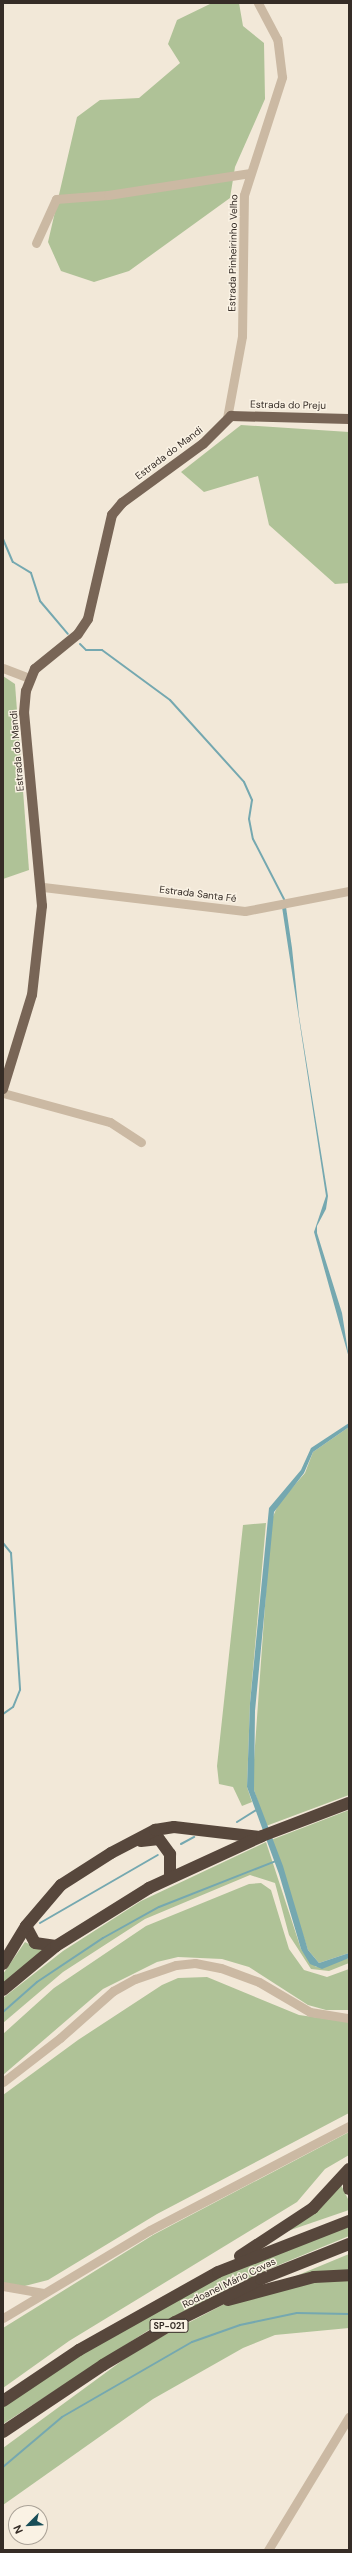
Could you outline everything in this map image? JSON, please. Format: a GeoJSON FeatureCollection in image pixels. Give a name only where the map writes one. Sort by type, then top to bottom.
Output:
{"type":"FeatureCollection","features":[{"type":"Feature","properties":{"kind":"highway"},"geometry":{"type":"LineString","coordinates":[[3,1990],[56,1946],[170,1877],[265,1835],[349,1803]]}},
{"type":"Feature","properties":{"kind":"highway"},"geometry":{"type":"LineString","coordinates":[[3,1964],[26,1926],[61,1885],[155,1830],[174,1827],[265,1835]]}},
{"type":"Feature","properties":{"kind":"highway"},"geometry":{"type":"LineString","coordinates":[[131,1843],[159,1840],[170,1854],[170,1877]]}},
{"type":"Feature","properties":{"kind":"highway"},"geometry":{"type":"LineString","coordinates":[[26,1926],[35,1943],[56,1946]]}},
{"type":"Feature","properties":{"kind":"highway"},"geometry":{"type":"LineString","coordinates":[[218,2272],[313,2208],[349,2169]]}},
{"type":"Feature","properties":{"kind":"highway"},"geometry":{"type":"LineString","coordinates":[[349,2176],[349,2189]]}},
{"type":"Feature","properties":{"kind":"highway","name":"Rodoanel Mário Covas"},"geometry":{"type":"LineString","coordinates":[[3,2401],[79,2350],[218,2272],[349,2221]]}},
{"type":"Feature","properties":{"kind":"highway","name":"Rodoanel Mário Covas"},"geometry":{"type":"LineString","coordinates":[[3,2432],[103,2365],[215,2302],[349,2244]]}},
{"type":"Feature","properties":{"kind":"highway"},"geometry":{"type":"LineString","coordinates":[[215,2302],[314,2278],[349,2275]]}},
{"type":"Feature","properties":{"kind":"main road","name":"Estrada do Preju"},"geometry":{"type":"LineString","coordinates":[[228,418],[349,419]]}},
{"type":"Feature","properties":{"kind":"main road","name":"Estrada do Mandi"},"geometry":{"type":"LineString","coordinates":[[3,1089],[32,995],[43,887],[24,713],[29,678],[45,659],[78,634],[88,619],[115,511],[203,444],[228,418]]}},
{"type":"Feature","properties":{"kind":"street","name":"Estrada Pinheirinho Velho"},"geometry":{"type":"LineString","coordinates":[[228,418],[242,336],[243,206],[250,173],[275,106],[282,77],[277,39],[260,3]]}},
{"type":"Feature","properties":{"kind":"street"},"geometry":{"type":"LineString","coordinates":[[36,243],[56,199],[116,194],[250,173]]}},
{"type":"Feature","properties":{"kind":"street"},"geometry":{"type":"LineString","coordinates":[[3,668],[29,678]]}},
{"type":"Feature","properties":{"kind":"street","name":"Estrada Santa Fé"},"geometry":{"type":"LineString","coordinates":[[43,887],[245,911],[349,891]]}},
{"type":"Feature","properties":{"kind":"street"},"geometry":{"type":"LineString","coordinates":[[3,1093],[110,1122],[141,1142]]}},
{"type":"Feature","properties":{"kind":"street"},"geometry":{"type":"LineString","coordinates":[[3,2082],[60,2038],[113,1991],[135,1978],[176,1965],[195,1963],[220,1968],[259,1982],[310,2012],[349,2018]]}},
{"type":"Feature","properties":{"kind":"street"},"geometry":{"type":"LineString","coordinates":[[3,2318],[150,2230],[349,2126]]}},
{"type":"Feature","properties":{"kind":"street"},"geometry":{"type":"LineString","coordinates":[[3,2286],[43,2293]]}},
{"type":"Feature","properties":{"kind":"street"},"geometry":{"type":"LineString","coordinates":[[268,2550],[349,2417]]}},
{"type":"Feature","properties":{"kind":"green space"},"geometry":{"type":"Polygon","coordinates":[[[212,3],[239,3],[243,26],[264,43],[265,99],[235,167],[230,198],[129,271],[94,282],[61,271],[48,242],[77,117],[100,100],[139,98],[180,63],[168,44],[177,20],[212,3]]]}},
{"type":"Feature","properties":{"kind":"green space"},"geometry":{"type":"Polygon","coordinates":[[[241,425],[349,432],[349,583],[335,584],[269,525],[258,476],[204,492],[181,472],[241,425]]]}},
{"type":"Feature","properties":{"kind":"green space"},"geometry":{"type":"Polygon","coordinates":[[[3,676],[15,684],[29,870],[3,879],[3,676]]]}},
{"type":"Feature","properties":{"kind":"green space"},"geometry":{"type":"Polygon","coordinates":[[[349,1427],[349,1795],[266,1826],[254,1790],[253,1774],[271,1521],[279,1503],[305,1473],[313,1452],[349,1427]]]}},
{"type":"Feature","properties":{"kind":"green space"},"geometry":{"type":"Polygon","coordinates":[[[266,1523],[250,1703],[247,1787],[252,1802],[242,1806],[233,1787],[219,1784],[217,1766],[243,1525],[266,1523]]]}},
{"type":"Feature","properties":{"kind":"green space"},"geometry":{"type":"Polygon","coordinates":[[[349,1810],[349,1953],[319,1963],[308,1950],[271,1840],[349,1810]]]}},
{"type":"Feature","properties":{"kind":"green space"},"geometry":{"type":"Polygon","coordinates":[[[266,1842],[301,1949],[316,1967],[349,1958],[349,1963],[329,1971],[311,1969],[289,1935],[275,1883],[250,1875],[145,1919],[63,1972],[3,2023],[3,1998],[63,1951],[141,1901],[266,1842]]]}},
{"type":"Feature","properties":{"kind":"green space"},"geometry":{"type":"Polygon","coordinates":[[[261,1883],[271,1890],[289,1949],[304,1970],[327,1977],[349,1969],[349,2010],[326,2010],[308,2005],[249,1967],[222,1959],[178,1957],[157,1962],[103,1989],[3,2075],[3,2034],[54,1988],[146,1926],[249,1884],[261,1883]]]}},
{"type":"Feature","properties":{"kind":"green space"},"geometry":{"type":"Polygon","coordinates":[[[25,1942],[43,1951],[3,1985],[3,1974],[25,1942]]]}},
{"type":"Feature","properties":{"kind":"green space"},"geometry":{"type":"Polygon","coordinates":[[[207,1977],[299,2015],[349,2022],[349,2113],[157,2214],[48,2280],[17,2288],[3,2284],[3,2095],[78,2040],[162,1985],[178,1978],[207,1977]]]}},
{"type":"Feature","properties":{"kind":"green space"},"geometry":{"type":"Polygon","coordinates":[[[349,2132],[349,2155],[325,2169],[297,2202],[69,2341],[3,2388],[3,2328],[153,2235],[349,2132]]]}},
{"type":"Feature","properties":{"kind":"green space"},"geometry":{"type":"Polygon","coordinates":[[[340,2183],[349,2201],[349,2210],[279,2234],[340,2183]]]}},
{"type":"Feature","properties":{"kind":"green space"},"geometry":{"type":"Polygon","coordinates":[[[349,2226],[349,2236],[269,2269],[155,2326],[3,2424],[3,2406],[69,2360],[210,2280],[349,2226]]]}},
{"type":"Feature","properties":{"kind":"green space"},"geometry":{"type":"Polygon","coordinates":[[[349,2254],[349,2272],[323,2271],[279,2283],[349,2254]]]}},
{"type":"Feature","properties":{"kind":"green space"},"geometry":{"type":"Polygon","coordinates":[[[349,2275],[349,2328],[275,2335],[243,2348],[153,2399],[3,2505],[3,2448],[138,2349],[234,2299],[349,2275]]]}},
{"type":"Feature","properties":{"kind":"water"},"geometry":{"type":"Polygon","coordinates":[[[282,907],[286,907],[299,1016],[328,1196],[326,1209],[317,1226],[317,1233],[342,1313],[349,1358],[314,1232],[326,1196],[282,907]]]}},
{"type":"Feature","properties":{"kind":"water"},"geometry":{"type":"Polygon","coordinates":[[[349,1423],[349,1427],[313,1452],[304,1473],[274,1512],[255,1711],[254,1790],[283,1866],[308,1950],[319,1963],[349,1953],[349,1958],[322,1969],[310,1964],[301,1949],[279,1874],[247,1787],[250,1703],[269,1508],[301,1470],[311,1448],[349,1423]]]}},
{"type":"Feature","properties":{"kind":"waterway"},"geometry":{"type":"LineString","coordinates":[[3,539],[13,562],[31,573],[40,601],[68,634]]}},
{"type":"Feature","properties":{"kind":"waterway"},"geometry":{"type":"LineString","coordinates":[[80,644],[86,650],[102,650],[170,700],[244,782],[252,800],[249,819],[253,839],[284,899]]}},
{"type":"Feature","properties":{"kind":"waterway"},"geometry":{"type":"LineString","coordinates":[[3,1543],[11,1553],[20,1690],[13,1707],[3,1714]]}},
{"type":"Feature","properties":{"kind":"waterway"},"geometry":{"type":"LineString","coordinates":[[237,1822],[256,1810]]}},
{"type":"Feature","properties":{"kind":"waterway"},"geometry":{"type":"LineString","coordinates":[[181,1844],[194,1837]]}},
{"type":"Feature","properties":{"kind":"waterway"},"geometry":{"type":"LineString","coordinates":[[40,1923],[158,1855]]}},
{"type":"Feature","properties":{"kind":"waterway"},"geometry":{"type":"LineString","coordinates":[[3,2012],[37,1982],[103,1938],[159,1907],[276,1861]]}},
{"type":"Feature","properties":{"kind":"waterway"},"geometry":{"type":"LineString","coordinates":[[3,2467],[62,2417],[192,2342],[240,2325],[297,2313],[349,2314]]}}]}
